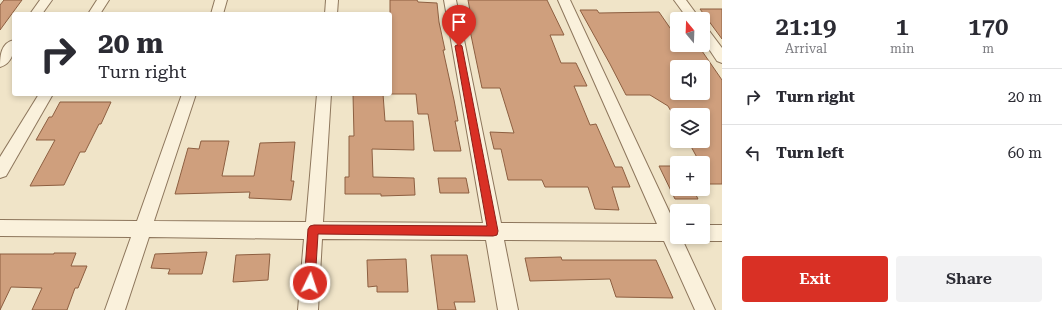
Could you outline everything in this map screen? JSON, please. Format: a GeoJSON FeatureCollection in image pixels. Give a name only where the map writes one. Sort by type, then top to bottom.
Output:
{"type":"FeatureCollection","features":[{"type":"Feature","properties":{"kind":"street"},"geometry":{"type":"LineString","coordinates":[[37,12],[46,0]]}},
{"type":"Feature","properties":{"kind":"street"},"geometry":{"type":"LineString","coordinates":[[95,12],[102,0]]}},
{"type":"Feature","properties":{"kind":"street"},"geometry":{"type":"LineString","coordinates":[[218,12],[221,0]]}},
{"type":"Feature","properties":{"kind":"street"},"geometry":{"type":"LineString","coordinates":[[331,12],[332,0]]}},
{"type":"Feature","properties":{"kind":"street"},"geometry":{"type":"LineString","coordinates":[[450,0],[508,310]]}},
{"type":"Feature","properties":{"kind":"street"},"geometry":{"type":"LineString","coordinates":[[564,0],[670,225]]}},
{"type":"Feature","properties":{"kind":"street"},"geometry":{"type":"LineString","coordinates":[[680,0],[689,12]]}},
{"type":"Feature","properties":{"kind":"street"},"geometry":{"type":"LineString","coordinates":[[710,41],[722,58]]}},
{"type":"Feature","properties":{"kind":"street"},"geometry":{"type":"LineString","coordinates":[[0,62],[12,47]]}},
{"type":"Feature","properties":{"kind":"street"},"geometry":{"type":"LineString","coordinates":[[0,171],[45,96]]}},
{"type":"Feature","properties":{"kind":"street"},"geometry":{"type":"LineString","coordinates":[[115,310],[188,96]]}},
{"type":"Feature","properties":{"kind":"street"},"geometry":{"type":"LineString","coordinates":[[308,310],[324,96]]}},
{"type":"Feature","properties":{"kind":"street"},"geometry":{"type":"LineString","coordinates":[[0,228],[314,229],[670,233]]}},
{"type":"Feature","properties":{"kind":"street"},"geometry":{"type":"LineString","coordinates":[[710,233],[722,233]]}},
{"type":"Feature","properties":{"kind":"street"},"geometry":{"type":"LineString","coordinates":[[678,244],[705,310]]}},
{"type":"Feature","properties":{"kind":"building"},"geometry":{"type":"Polygon","coordinates":[[[4,0],[22,0],[0,30],[0,5],[4,0]]]}},
{"type":"Feature","properties":{"kind":"building"},"geometry":{"type":"Polygon","coordinates":[[[390,0],[417,0],[418,2],[437,3],[439,22],[445,50],[443,50],[458,121],[455,121],[461,151],[434,151],[428,114],[418,114],[416,94],[392,94],[392,12],[390,12],[390,0]]]}},
{"type":"Feature","properties":{"kind":"building"},"geometry":{"type":"Polygon","coordinates":[[[468,0],[547,0],[564,35],[550,35],[561,63],[576,63],[587,86],[574,86],[590,125],[596,124],[615,167],[622,167],[630,187],[612,187],[619,210],[595,209],[588,187],[545,187],[542,180],[508,180],[501,149],[494,149],[490,132],[514,133],[500,88],[482,88],[467,16],[471,16],[468,0]]]}},
{"type":"Feature","properties":{"kind":"building"},"geometry":{"type":"Polygon","coordinates":[[[700,9],[722,9],[722,39],[710,23],[710,12],[702,12],[700,9]]]}},
{"type":"Feature","properties":{"kind":"building"},"geometry":{"type":"Polygon","coordinates":[[[580,10],[597,10],[599,13],[659,12],[670,28],[670,52],[703,52],[708,60],[670,60],[670,100],[710,100],[710,63],[722,80],[722,184],[710,184],[710,156],[696,156],[692,148],[710,148],[710,108],[670,108],[670,110],[668,106],[650,95],[626,95],[580,10]]]}},
{"type":"Feature","properties":{"kind":"building"},"geometry":{"type":"Polygon","coordinates":[[[353,96],[383,96],[385,121],[413,121],[414,150],[372,149],[373,177],[414,178],[415,195],[381,196],[381,194],[345,194],[345,177],[349,177],[349,136],[354,136],[353,96]]]}},
{"type":"Feature","properties":{"kind":"building"},"geometry":{"type":"Polygon","coordinates":[[[60,102],[111,102],[101,124],[99,124],[85,152],[80,152],[64,185],[30,186],[55,140],[36,140],[49,117],[52,117],[60,102]]]}},
{"type":"Feature","properties":{"kind":"building"},"geometry":{"type":"Polygon","coordinates":[[[201,141],[229,141],[222,176],[254,176],[260,143],[295,142],[291,181],[294,181],[291,200],[249,198],[250,192],[175,194],[188,148],[199,149],[201,141]]]}},
{"type":"Feature","properties":{"kind":"building"},"geometry":{"type":"Polygon","coordinates":[[[659,166],[670,166],[670,189],[659,166]]]}},
{"type":"Feature","properties":{"kind":"building"},"geometry":{"type":"Polygon","coordinates":[[[438,178],[466,178],[469,193],[440,193],[438,178]]]}},
{"type":"Feature","properties":{"kind":"building"},"geometry":{"type":"Polygon","coordinates":[[[674,196],[696,196],[698,199],[675,199],[674,196]]]}},
{"type":"Feature","properties":{"kind":"building"},"geometry":{"type":"Polygon","coordinates":[[[207,252],[202,274],[168,274],[170,269],[151,268],[155,254],[207,252]]]}},
{"type":"Feature","properties":{"kind":"building"},"geometry":{"type":"Polygon","coordinates":[[[76,253],[71,266],[87,266],[78,288],[75,288],[67,310],[32,310],[42,288],[11,287],[0,310],[0,254],[76,253]]]}},
{"type":"Feature","properties":{"kind":"building"},"geometry":{"type":"Polygon","coordinates":[[[270,254],[268,280],[233,282],[236,255],[270,254]]]}},
{"type":"Feature","properties":{"kind":"building"},"geometry":{"type":"Polygon","coordinates":[[[431,255],[467,255],[475,302],[454,302],[456,310],[438,310],[431,255]]]}},
{"type":"Feature","properties":{"kind":"building"},"geometry":{"type":"Polygon","coordinates":[[[561,257],[562,260],[656,260],[673,298],[616,297],[610,279],[530,281],[525,258],[561,257]]]}},
{"type":"Feature","properties":{"kind":"building"},"geometry":{"type":"Polygon","coordinates":[[[406,259],[408,292],[377,292],[377,286],[368,287],[367,260],[406,259]]]}},
{"type":"Feature","properties":{"kind":"route"},"geometry":{"type":"LineString","coordinates":[[310,283],[314,229],[493,231],[459,46]]}}]}
